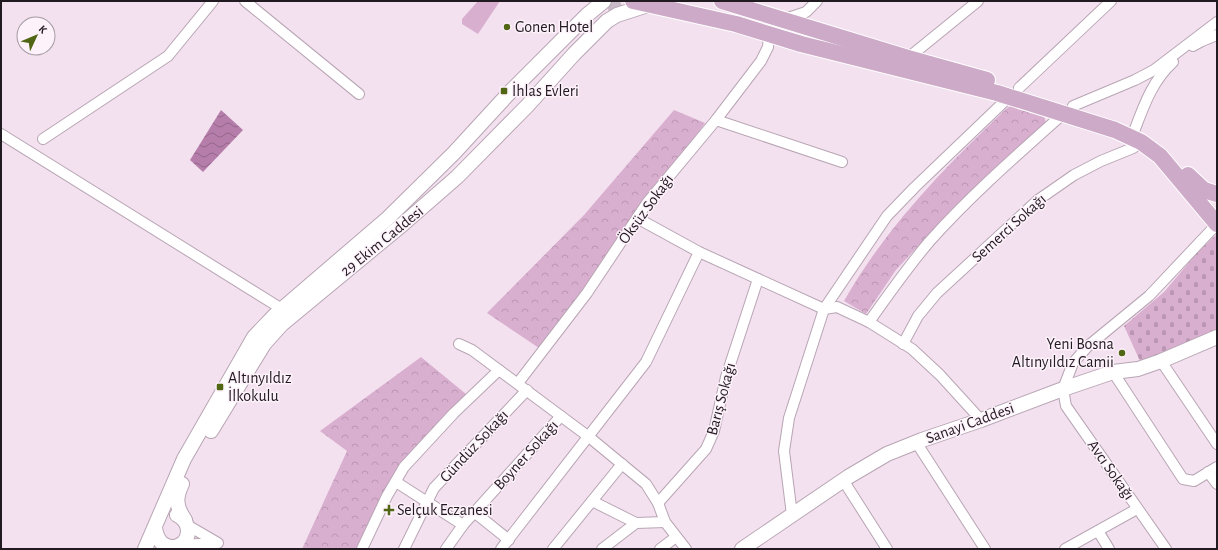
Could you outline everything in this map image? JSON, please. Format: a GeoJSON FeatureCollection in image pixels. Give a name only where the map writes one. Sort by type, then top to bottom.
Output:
{"type":"FeatureCollection","features":[{"type":"Feature","properties":{"kind":"main road"},"geometry":{"type":"LineString","coordinates":[[586,1],[587,15]]}},
{"type":"Feature","properties":{"kind":"main road"},"geometry":{"type":"LineString","coordinates":[[730,2],[783,19],[805,19],[908,58],[1068,110],[1115,130],[1154,139],[1204,190],[1217,194]]}},
{"type":"Feature","properties":{"kind":"main road"},"geometry":{"type":"LineString","coordinates":[[641,3],[736,24],[768,34],[1014,93]]}},
{"type":"Feature","properties":{"kind":"main road","name":"29 Ekim Caddesi"},"geometry":{"type":"LineString","coordinates":[[186,523],[177,505],[179,490],[205,442],[264,344],[282,324],[435,197],[528,105],[574,54],[607,21],[641,3]]}},
{"type":"Feature","properties":{"kind":"main road"},"geometry":{"type":"LineString","coordinates":[[482,152],[561,55],[606,5]]}},
{"type":"Feature","properties":{"kind":"main road","name":"29 Ekim Caddesi"},"geometry":{"type":"LineString","coordinates":[[145,549],[184,459],[254,337],[282,309],[385,221],[414,193],[587,15],[606,5]]}},
{"type":"Feature","properties":{"kind":"main road"},"geometry":{"type":"LineString","coordinates":[[1138,136],[1160,156],[1217,224]]}},
{"type":"Feature","properties":{"kind":"main road"},"geometry":{"type":"LineString","coordinates":[[1217,215],[1217,224]]}},
{"type":"Feature","properties":{"kind":"main road","name":"Sanayi Caddesi"},"geometry":{"type":"LineString","coordinates":[[742,549],[843,480],[887,454],[916,442],[1113,372],[1138,369],[1161,361],[1217,337]]}},
{"type":"Feature","properties":{"kind":"main road"},"geometry":{"type":"LineString","coordinates":[[170,515],[180,517],[186,523],[187,537],[175,547],[165,545],[161,542],[157,524],[170,515]]}},
{"type":"Feature","properties":{"kind":"street"},"geometry":{"type":"LineString","coordinates":[[43,139],[168,56],[213,1]]}},
{"type":"Feature","properties":{"kind":"street"},"geometry":{"type":"LineString","coordinates":[[245,1],[359,94]]}},
{"type":"Feature","properties":{"kind":"street"},"geometry":{"type":"LineString","coordinates":[[805,19],[817,1]]}},
{"type":"Feature","properties":{"kind":"street"},"geometry":{"type":"LineString","coordinates":[[908,58],[978,1]]}},
{"type":"Feature","properties":{"kind":"street"},"geometry":{"type":"LineString","coordinates":[[792,515],[784,451],[789,418],[824,309],[887,216],[915,187],[1111,1]]}},
{"type":"Feature","properties":{"kind":"street"},"geometry":{"type":"LineString","coordinates":[[869,322],[896,283],[930,242],[984,186],[1068,110],[1154,70],[1217,22]]}},
{"type":"Feature","properties":{"kind":"street","name":"Öksüz Sokağı"},"geometry":{"type":"LineString","coordinates":[[518,383],[587,293],[647,203],[716,120],[761,61],[768,47],[768,34]]}},
{"type":"Feature","properties":{"kind":"street"},"geometry":{"type":"LineString","coordinates":[[1138,136],[1155,84],[1163,72],[1202,40],[1217,35]]}},
{"type":"Feature","properties":{"kind":"street"},"geometry":{"type":"LineString","coordinates":[[716,120],[842,162]]}},
{"type":"Feature","properties":{"kind":"street"},"geometry":{"type":"LineString","coordinates":[[1,134],[282,309]]}},
{"type":"Feature","properties":{"kind":"street","name":"Semerci Sokağı"},"geometry":{"type":"LineString","coordinates":[[902,344],[918,316],[937,293],[1038,200],[1074,175],[1101,161],[1133,148],[1138,136]]}},
{"type":"Feature","properties":{"kind":"street"},"geometry":{"type":"LineString","coordinates":[[637,218],[699,252],[824,309],[837,307],[869,322],[912,349],[940,375],[981,420]]}},
{"type":"Feature","properties":{"kind":"street"},"geometry":{"type":"LineString","coordinates":[[1063,389],[1073,363],[1088,346],[1148,296],[1217,224]]}},
{"type":"Feature","properties":{"kind":"street"},"geometry":{"type":"LineString","coordinates":[[501,549],[646,362],[699,252]]}},
{"type":"Feature","properties":{"kind":"street","name":"Barış Sokağı"},"geometry":{"type":"LineString","coordinates":[[658,503],[706,449],[714,431],[726,377],[758,279]]}},
{"type":"Feature","properties":{"kind":"street"},"geometry":{"type":"LineString","coordinates":[[459,344],[472,350],[518,383],[589,437],[646,484],[658,503],[665,522],[686,549]]}},
{"type":"Feature","properties":{"kind":"street"},"geometry":{"type":"LineString","coordinates":[[1161,361],[1217,444]]}},
{"type":"Feature","properties":{"kind":"street"},"geometry":{"type":"LineString","coordinates":[[362,549],[404,467],[454,413],[499,370]]}},
{"type":"Feature","properties":{"kind":"street"},"geometry":{"type":"LineString","coordinates":[[1113,372],[1183,478],[1194,481],[1217,467]]}},
{"type":"Feature","properties":{"kind":"street","name":"Avcı Sokağı"},"geometry":{"type":"LineString","coordinates":[[1063,389],[1066,406],[1166,549]]}},
{"type":"Feature","properties":{"kind":"street","name":"Gündüz Sokağı"},"geometry":{"type":"LineString","coordinates":[[404,549],[434,488],[527,390]]}},
{"type":"Feature","properties":{"kind":"street","name":"Boyner Sokağı"},"geometry":{"type":"LineString","coordinates":[[446,549],[474,512],[561,416]]}},
{"type":"Feature","properties":{"kind":"street"},"geometry":{"type":"LineString","coordinates":[[916,442],[985,549]]}},
{"type":"Feature","properties":{"kind":"street"},"geometry":{"type":"LineString","coordinates":[[553,549],[622,464]]}},
{"type":"Feature","properties":{"kind":"street"},"geometry":{"type":"LineString","coordinates":[[1208,472],[1217,484]]}},
{"type":"Feature","properties":{"kind":"street"},"geometry":{"type":"LineString","coordinates":[[843,480],[887,549]]}},
{"type":"Feature","properties":{"kind":"street"},"geometry":{"type":"LineString","coordinates":[[396,482],[463,525]]}},
{"type":"Feature","properties":{"kind":"street"},"geometry":{"type":"LineString","coordinates":[[592,501],[636,523],[665,522]]}},
{"type":"Feature","properties":{"kind":"street"},"geometry":{"type":"LineString","coordinates":[[1065,549],[1138,509]]}},
{"type":"Feature","properties":{"kind":"street"},"geometry":{"type":"LineString","coordinates":[[474,512],[509,540]]}},
{"type":"Feature","properties":{"kind":"street"},"geometry":{"type":"LineString","coordinates":[[186,523],[227,549]]}},
{"type":"Feature","properties":{"kind":"street"},"geometry":{"type":"LineString","coordinates":[[602,549],[636,523]]}},
{"type":"Feature","properties":{"kind":"street"},"geometry":{"type":"LineString","coordinates":[[1098,531],[1109,549]]}},
{"type":"Feature","properties":{"kind":"street"},"geometry":{"type":"LineString","coordinates":[[660,549],[676,538]]}},
{"type":"Feature","properties":{"kind":"street"},"geometry":{"type":"LineString","coordinates":[[175,547],[218,543]]}},
{"type":"Feature","properties":{"kind":"green space"},"geometry":{"type":"Polygon","coordinates":[[[478,1],[500,1],[478,34],[462,24],[462,19],[478,1]]]}},
{"type":"Feature","properties":{"kind":"green space"},"geometry":{"type":"Polygon","coordinates":[[[1013,104],[1044,116],[1046,123],[954,207],[896,270],[866,314],[844,301],[878,248],[918,199],[961,153],[1013,104]]]}},
{"type":"Feature","properties":{"kind":"green space"},"geometry":{"type":"Polygon","coordinates":[[[674,110],[705,123],[590,281],[539,348],[487,313],[584,215],[674,110]]]}},
{"type":"Feature","properties":{"kind":"green space"},"geometry":{"type":"Polygon","coordinates":[[[1217,234],[1217,329],[1169,352],[1140,361],[1124,326],[1164,292],[1197,253],[1217,234]]]}},
{"type":"Feature","properties":{"kind":"green space"},"geometry":{"type":"Polygon","coordinates":[[[421,357],[466,394],[406,457],[394,474],[358,549],[302,549],[347,451],[320,431],[421,357]]]}},
{"type":"Feature","properties":{"kind":"water"},"geometry":{"type":"Polygon","coordinates":[[[221,110],[243,130],[203,172],[190,160],[221,110]]]}},
{"type":"Feature","properties":{"kind":"tunnel"},"geometry":{"type":"LineString","coordinates":[[608,9],[625,1]]}},
{"type":"Feature","properties":{"kind":"place","name":"Gonen Hotel"},"geometry":{"type":"Point","coordinates":[507,27]}},
{"type":"Feature","properties":{"kind":"place","name":"İhlas Evleri"},"geometry":{"type":"Point","coordinates":[504,91]}},
{"type":"Feature","properties":{"kind":"place","name":"Yeni Bosna Altınyıldız Camii"},"geometry":{"type":"Point","coordinates":[1122,353]}},
{"type":"Feature","properties":{"kind":"place","name":"Altınyıldız İlkokulu"},"geometry":{"type":"Point","coordinates":[220,387]}},
{"type":"Feature","properties":{"kind":"place","name":"Selçuk Eczanesi"},"geometry":{"type":"Point","coordinates":[389,510]}}]}
